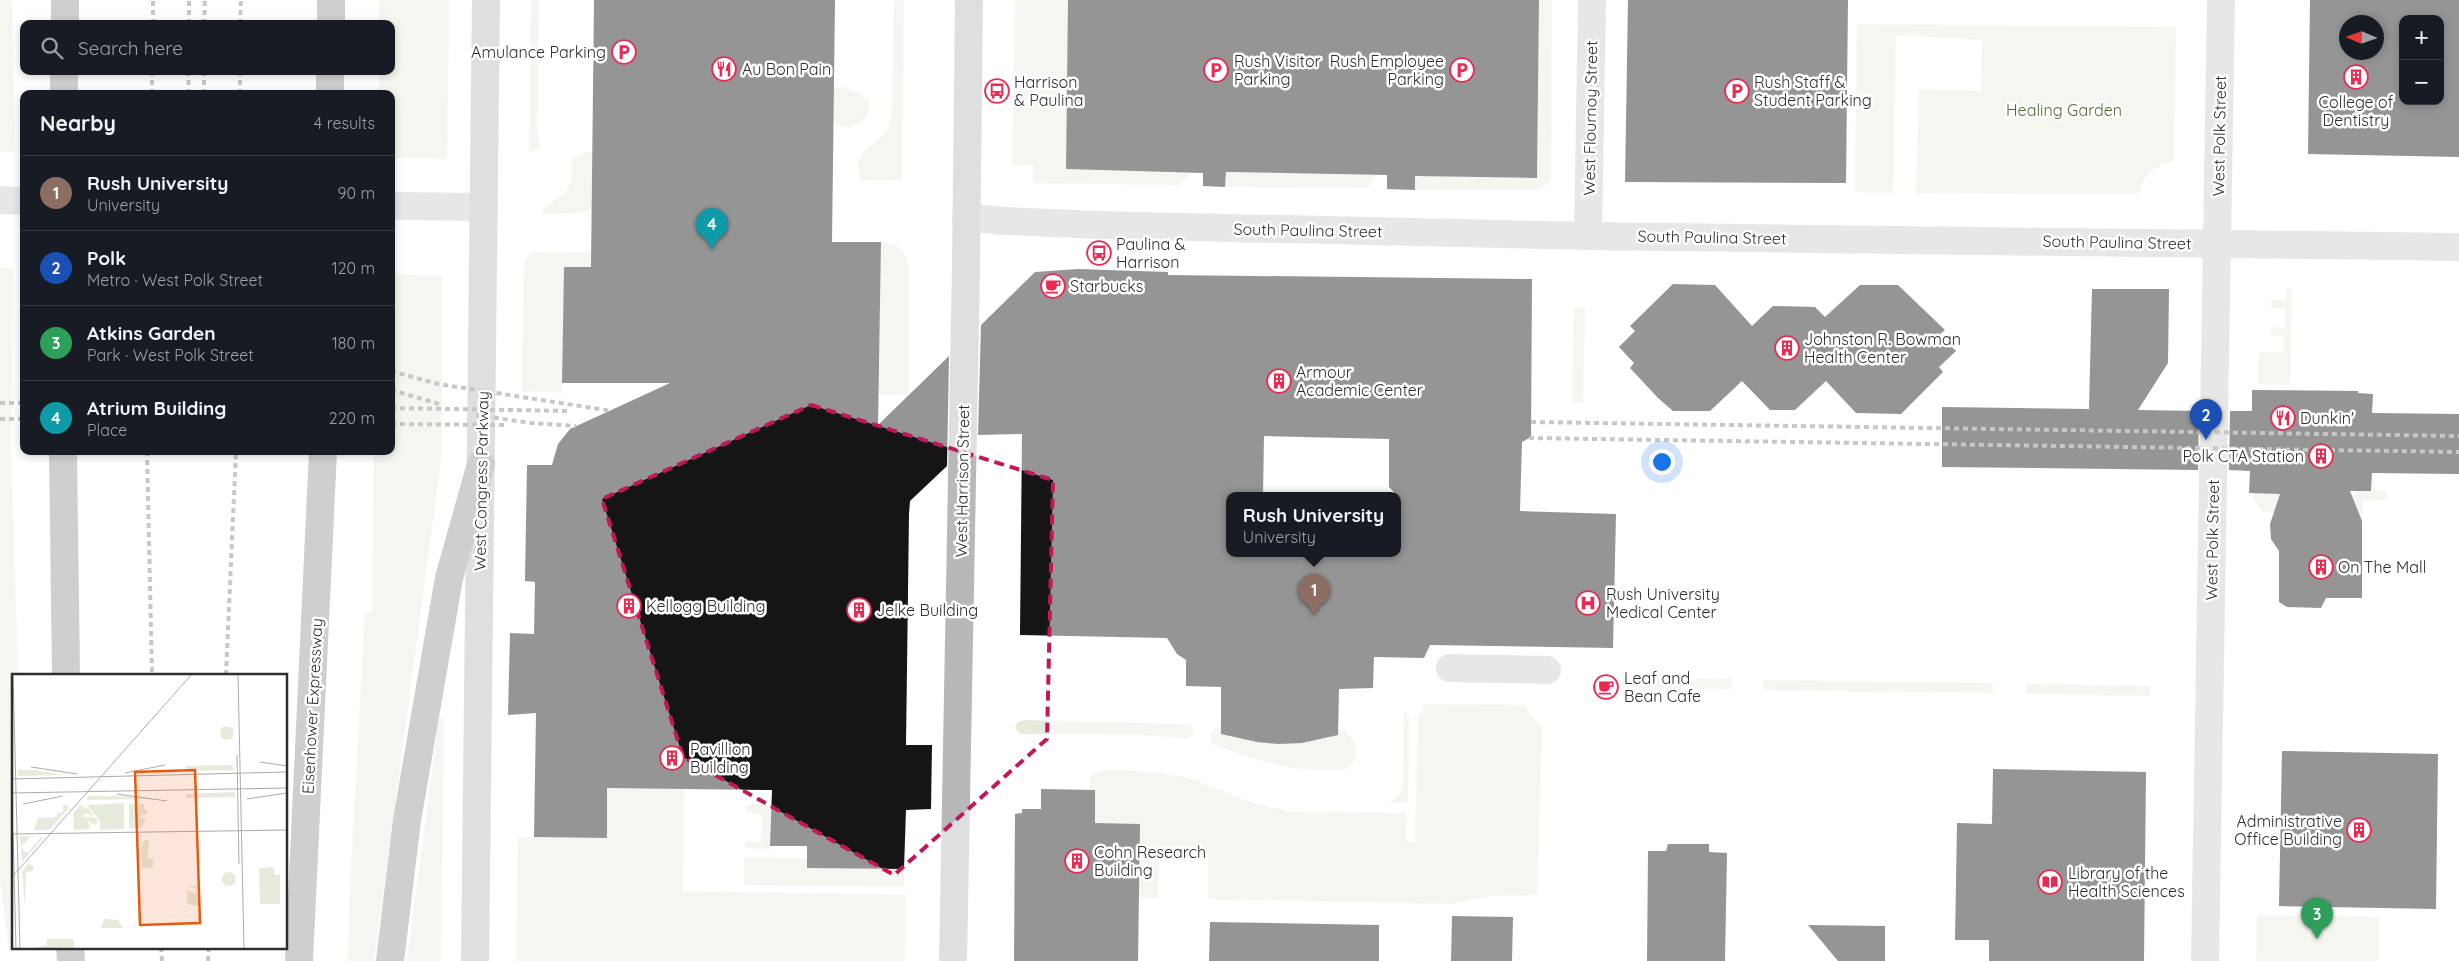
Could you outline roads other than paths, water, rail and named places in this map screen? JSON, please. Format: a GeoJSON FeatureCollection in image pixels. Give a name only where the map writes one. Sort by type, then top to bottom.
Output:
{"type":"FeatureCollection","features":[{"type":"Feature","properties":{"kind":"highway"},"geometry":{"type":"LineString","coordinates":[[65,0],[65,20]]}},
{"type":"Feature","properties":{"kind":"highway"},"geometry":{"type":"LineString","coordinates":[[331,0],[331,20]]}},
{"type":"Feature","properties":{"kind":"highway"},"geometry":{"type":"LineString","coordinates":[[64,75],[64,90]]}},
{"type":"Feature","properties":{"kind":"highway"},"geometry":{"type":"LineString","coordinates":[[330,75],[330,90]]}},
{"type":"Feature","properties":{"kind":"highway"},"geometry":{"type":"LineString","coordinates":[[63,455],[66,674]]}},
{"type":"Feature","properties":{"kind":"highway","name":"Eisenhower Expressway"},"geometry":{"type":"LineString","coordinates":[[299,961],[323,455]]}},
{"type":"Feature","properties":{"kind":"highway"},"geometry":{"type":"LineString","coordinates":[[390,961],[408,820],[449,578],[481,464]]}},
{"type":"Feature","properties":{"kind":"highway"},"geometry":{"type":"LineString","coordinates":[[70,948],[71,961]]}},
{"type":"Feature","properties":{"kind":"street","name":"West Congress Parkway"},"geometry":{"type":"LineString","coordinates":[[475,961],[486,0]]}},
{"type":"Feature","properties":{"kind":"street","name":"West Harrison Street"},"geometry":{"type":"LineString","coordinates":[[953,961],[969,0]]}},
{"type":"Feature","properties":{"kind":"street","name":"West Flournoy Street"},"geometry":{"type":"LineString","coordinates":[[1588,236],[1592,0]]}},
{"type":"Feature","properties":{"kind":"street","name":"West Polk Street"},"geometry":{"type":"LineString","coordinates":[[2205,961],[2221,0]]}},
{"type":"Feature","properties":{"kind":"street"},"geometry":{"type":"LineString","coordinates":[[395,206],[484,207]]}},
{"type":"Feature","properties":{"kind":"street","name":"South Paulina Street"},"geometry":{"type":"LineString","coordinates":[[966,217],[1004,221],[1100,225],[1588,236],[2459,247]]}},
{"type":"Feature","properties":{"kind":"street"},"geometry":{"type":"LineString","coordinates":[[1450,668],[1547,670]]}},
{"type":"Feature","properties":{"kind":"railway"},"geometry":{"type":"LineString","coordinates":[[153,0],[153,20]]}},
{"type":"Feature","properties":{"kind":"railway"},"geometry":{"type":"LineString","coordinates":[[189,0],[189,20]]}},
{"type":"Feature","properties":{"kind":"railway"},"geometry":{"type":"LineString","coordinates":[[204,20],[205,0]]}},
{"type":"Feature","properties":{"kind":"railway"},"geometry":{"type":"LineString","coordinates":[[240,20],[241,0]]}},
{"type":"Feature","properties":{"kind":"railway"},"geometry":{"type":"LineString","coordinates":[[152,75],[152,90]]}},
{"type":"Feature","properties":{"kind":"railway"},"geometry":{"type":"LineString","coordinates":[[188,75],[189,90]]}},
{"type":"Feature","properties":{"kind":"railway"},"geometry":{"type":"LineString","coordinates":[[204,75],[204,90]]}},
{"type":"Feature","properties":{"kind":"railway"},"geometry":{"type":"LineString","coordinates":[[240,75],[240,90]]}},
{"type":"Feature","properties":{"kind":"railway"},"geometry":{"type":"LineString","coordinates":[[395,372],[438,384],[612,411]]}},
{"type":"Feature","properties":{"kind":"railway"},"geometry":{"type":"LineString","coordinates":[[395,391],[443,405]]}},
{"type":"Feature","properties":{"kind":"railway"},"geometry":{"type":"LineString","coordinates":[[0,403],[20,403]]}},
{"type":"Feature","properties":{"kind":"railway"},"geometry":{"type":"LineString","coordinates":[[395,408],[569,411]]}},
{"type":"Feature","properties":{"kind":"railway"},"geometry":{"type":"LineString","coordinates":[[476,415],[531,423],[576,426]]}},
{"type":"Feature","properties":{"kind":"railway"},"geometry":{"type":"LineString","coordinates":[[0,419],[20,419]]}},
{"type":"Feature","properties":{"kind":"railway"},"geometry":{"type":"LineString","coordinates":[[1531,422],[2459,436]]}},
{"type":"Feature","properties":{"kind":"railway"},"geometry":{"type":"LineString","coordinates":[[395,424],[506,425]]}},
{"type":"Feature","properties":{"kind":"railway"},"geometry":{"type":"LineString","coordinates":[[1529,438],[2459,452]]}},
{"type":"Feature","properties":{"kind":"railway"},"geometry":{"type":"LineString","coordinates":[[147,455],[152,674]]}},
{"type":"Feature","properties":{"kind":"railway"},"geometry":{"type":"LineString","coordinates":[[226,674],[236,455]]}},
{"type":"Feature","properties":{"kind":"railway"},"geometry":{"type":"LineString","coordinates":[[161,948],[162,961]]}},
{"type":"Feature","properties":{"kind":"railway"},"geometry":{"type":"LineString","coordinates":[[208,961],[209,948]]}},
{"type":"Feature","properties":{"kind":"place","name":"Amulance Parking"},"geometry":{"type":"Point","coordinates":[624,52]}},
{"type":"Feature","properties":{"kind":"place","name":"Au Bon Pain"},"geometry":{"type":"Point","coordinates":[724,69]}},
{"type":"Feature","properties":{"kind":"place","name":"Rush Visitor Parking"},"geometry":{"type":"Point","coordinates":[1216,70]}},
{"type":"Feature","properties":{"kind":"place","name":"Rush Employee Parking"},"geometry":{"type":"Point","coordinates":[1462,70]}},
{"type":"Feature","properties":{"kind":"place","name":"College of Dentistry"},"geometry":{"type":"Point","coordinates":[2356,77]}},
{"type":"Feature","properties":{"kind":"place","name":"Harrison & Paulina"},"geometry":{"type":"Point","coordinates":[997,91]}},
{"type":"Feature","properties":{"kind":"place","name":"Rush Staff & Student Parking"},"geometry":{"type":"Point","coordinates":[1737,91]}},
{"type":"Feature","properties":{"kind":"place","name":"Atrium Building"},"geometry":{"type":"Point","coordinates":[712,249]}},
{"type":"Feature","properties":{"kind":"place","name":"Paulina & Harrison"},"geometry":{"type":"Point","coordinates":[1099,253]}},
{"type":"Feature","properties":{"kind":"place","name":"Starbucks"},"geometry":{"type":"Point","coordinates":[1053,286]}},
{"type":"Feature","properties":{"kind":"place","name":"Johnston R. Bowman Health Center"},"geometry":{"type":"Point","coordinates":[1787,348]}},
{"type":"Feature","properties":{"kind":"place","name":"Armour Academic Center"},"geometry":{"type":"Point","coordinates":[1279,381]}},
{"type":"Feature","properties":{"kind":"place","name":"Dunkin'"},"geometry":{"type":"Point","coordinates":[2283,418]}},
{"type":"Feature","properties":{"kind":"place","name":"Polk"},"geometry":{"type":"Point","coordinates":[2206,440]}},
{"type":"Feature","properties":{"kind":"place","name":"Polk CTA Station"},"geometry":{"type":"Point","coordinates":[2321,456]}},
{"type":"Feature","properties":{"kind":"place","name":"On The Mall"},"geometry":{"type":"Point","coordinates":[2321,567]}},
{"type":"Feature","properties":{"kind":"place","name":"Rush University Medical Center"},"geometry":{"type":"Point","coordinates":[1588,603]}},
{"type":"Feature","properties":{"kind":"place","name":"Kellogg Building"},"geometry":{"type":"Point","coordinates":[629,606]}},
{"type":"Feature","properties":{"kind":"place","name":"Jelke Building"},"geometry":{"type":"Point","coordinates":[859,610]}},
{"type":"Feature","properties":{"kind":"place","name":"Rush University"},"geometry":{"type":"Point","coordinates":[1314,615]}},
{"type":"Feature","properties":{"kind":"place","name":"Leaf and Bean Cafe"},"geometry":{"type":"Point","coordinates":[1606,687]}},
{"type":"Feature","properties":{"kind":"place","name":"Pavillion Building"},"geometry":{"type":"Point","coordinates":[672,758]}},
{"type":"Feature","properties":{"kind":"place","name":"Administrative Office Building"},"geometry":{"type":"Point","coordinates":[2359,830]}},
{"type":"Feature","properties":{"kind":"place","name":"Cohn Research Building"},"geometry":{"type":"Point","coordinates":[1077,861]}},
{"type":"Feature","properties":{"kind":"place","name":"Library of the Health Sciences"},"geometry":{"type":"Point","coordinates":[2050,882]}},
{"type":"Feature","properties":{"kind":"place","name":"Atkins Garden"},"geometry":{"type":"Point","coordinates":[2317,939]}},
{"type":"Feature","properties":{"kind":"park label","name":"Healing Garden"},"geometry":{"type":"Point","coordinates":[2064,110]}}]}
